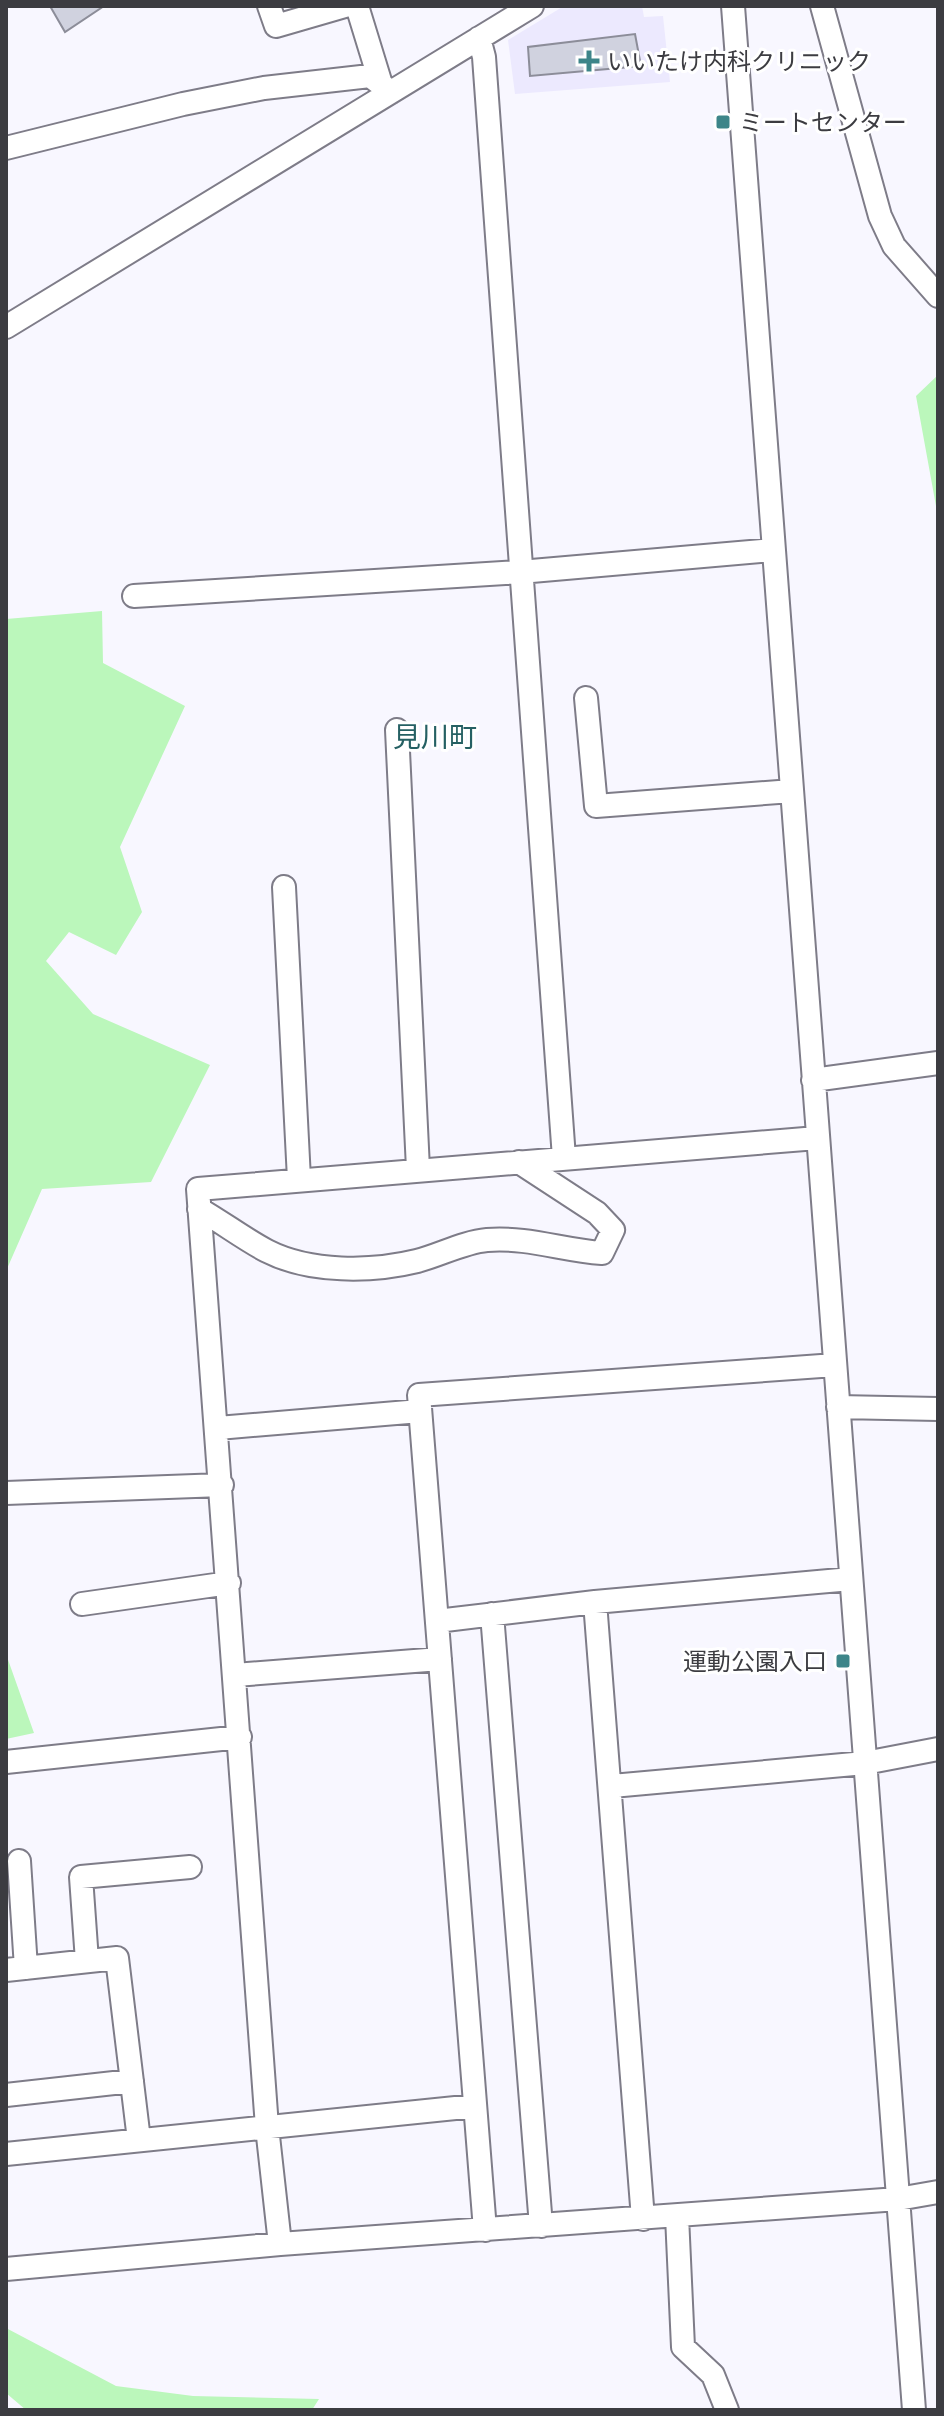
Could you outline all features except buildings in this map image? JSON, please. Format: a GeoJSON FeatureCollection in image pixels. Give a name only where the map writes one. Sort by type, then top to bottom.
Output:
{"type":"FeatureCollection","features":[{"type":"Feature","properties":{"kind":"street"},"geometry":{"type":"LineString","coordinates":[[269,6],[276,26],[345,6]]}},
{"type":"Feature","properties":{"kind":"street"},"geometry":{"type":"LineString","coordinates":[[357,6],[386,87]]}},
{"type":"Feature","properties":{"kind":"street"},"geometry":{"type":"LineString","coordinates":[[6,327],[386,87],[532,6]]}},
{"type":"Feature","properties":{"kind":"street"},"geometry":{"type":"LineString","coordinates":[[733,6],[914,2410]]}},
{"type":"Feature","properties":{"kind":"street"},"geometry":{"type":"LineString","coordinates":[[822,6],[880,216],[894,246],[938,296]]}},
{"type":"Feature","properties":{"kind":"street"},"geometry":{"type":"LineString","coordinates":[[479,38],[485,73],[564,1158]]}},
{"type":"Feature","properties":{"kind":"street"},"geometry":{"type":"LineString","coordinates":[[6,148],[183,104],[264,88],[370,76],[386,87]]}},
{"type":"Feature","properties":{"kind":"street"},"geometry":{"type":"LineString","coordinates":[[134,596],[520,572],[773,550]]}},
{"type":"Feature","properties":{"kind":"street"},"geometry":{"type":"LineString","coordinates":[[586,698],[596,806],[792,791]]}},
{"type":"Feature","properties":{"kind":"street"},"geometry":{"type":"LineString","coordinates":[[397,730],[418,1169]]}},
{"type":"Feature","properties":{"kind":"street"},"geometry":{"type":"LineString","coordinates":[[284,887],[299,1179]]}},
{"type":"Feature","properties":{"kind":"street"},"geometry":{"type":"LineString","coordinates":[[813,1080],[938,1063]]}},
{"type":"Feature","properties":{"kind":"street"},"geometry":{"type":"LineString","coordinates":[[280,2244],[267,2127],[218,1428],[198,1189],[817,1138]]}},
{"type":"Feature","properties":{"kind":"street"},"geometry":{"type":"LineString","coordinates":[[199,1209],[269,1252],[305,1264],[379,1266],[416,1261],[484,1240],[538,1240],[563,1250],[602,1253],[613,1230],[597,1213],[519,1162]]}},
{"type":"Feature","properties":{"kind":"street"},"geometry":{"type":"LineString","coordinates":[[485,2230],[419,1395],[835,1365]]}},
{"type":"Feature","properties":{"kind":"street"},"geometry":{"type":"LineString","coordinates":[[838,1407],[938,1409]]}},
{"type":"Feature","properties":{"kind":"street"},"geometry":{"type":"LineString","coordinates":[[218,1428],[420,1411]]}},
{"type":"Feature","properties":{"kind":"street"},"geometry":{"type":"LineString","coordinates":[[6,1493],[222,1485]]}},
{"type":"Feature","properties":{"kind":"street"},"geometry":{"type":"LineString","coordinates":[[437,1621],[595,1602],[851,1579]]}},
{"type":"Feature","properties":{"kind":"street"},"geometry":{"type":"LineString","coordinates":[[82,1604],[229,1583]]}},
{"type":"Feature","properties":{"kind":"street"},"geometry":{"type":"LineString","coordinates":[[595,1602],[612,1786],[643,2219]]}},
{"type":"Feature","properties":{"kind":"street"},"geometry":{"type":"LineString","coordinates":[[492,1614],[541,2226]]}},
{"type":"Feature","properties":{"kind":"street"},"geometry":{"type":"LineString","coordinates":[[235,1675],[440,1659]]}},
{"type":"Feature","properties":{"kind":"street"},"geometry":{"type":"LineString","coordinates":[[6,1762],[240,1737]]}},
{"type":"Feature","properties":{"kind":"street"},"geometry":{"type":"LineString","coordinates":[[612,1786],[865,1763],[938,1749]]}},
{"type":"Feature","properties":{"kind":"street"},"geometry":{"type":"LineString","coordinates":[[19,1861],[16,1969],[117,1958],[139,2140]]}},
{"type":"Feature","properties":{"kind":"street"},"geometry":{"type":"LineString","coordinates":[[87,1961],[81,1877],[190,1867]]}},
{"type":"Feature","properties":{"kind":"street"},"geometry":{"type":"LineString","coordinates":[[6,2095],[132,2081]]}},
{"type":"Feature","properties":{"kind":"street"},"geometry":{"type":"LineString","coordinates":[[6,2154],[475,2106]]}},
{"type":"Feature","properties":{"kind":"street"},"geometry":{"type":"LineString","coordinates":[[6,2269],[280,2244],[898,2199],[938,2192]]}},
{"type":"Feature","properties":{"kind":"street"},"geometry":{"type":"LineString","coordinates":[[677,2216],[683,2347],[713,2375],[727,2410]]}},
{"type":"Feature","properties":{"kind":"shaded area","name":"いいたけ内科クリニック"},"geometry":{"type":"Polygon","coordinates":[[[564,6],[642,6],[644,17],[663,16],[670,82],[515,94],[508,40],[564,6]]]}},
{"type":"Feature","properties":{"kind":"green space"},"geometry":{"type":"Polygon","coordinates":[[[938,375],[938,517],[916,396],[938,375]]]}},
{"type":"Feature","properties":{"kind":"green space"},"geometry":{"type":"Polygon","coordinates":[[[102,611],[103,663],[185,706],[120,847],[142,912],[116,955],[69,932],[46,961],[93,1014],[210,1065],[151,1182],[42,1189],[6,1271],[6,619],[102,611]]]}},
{"type":"Feature","properties":{"kind":"green space"},"geometry":{"type":"Polygon","coordinates":[[[6,1654],[34,1733],[6,1739],[6,1654]]]}},
{"type":"Feature","properties":{"kind":"green space"},"geometry":{"type":"Polygon","coordinates":[[[6,2328],[116,2386],[193,2396],[319,2399],[312,2410],[26,2410],[6,2393],[6,2328]]]}},
{"type":"Feature","properties":{"kind":"place","name":"いいたけ内科クリニック"},"geometry":{"type":"Point","coordinates":[589,61]}},
{"type":"Feature","properties":{"kind":"place","name":"ミートセンター"},"geometry":{"type":"Point","coordinates":[723,122]}},
{"type":"Feature","properties":{"kind":"place","name":"運動公園入口"},"geometry":{"type":"Point","coordinates":[843,1661]}},
{"type":"Feature","properties":{"kind":"district","name":"見川町"},"geometry":{"type":"Point","coordinates":[435,736]}}]}
